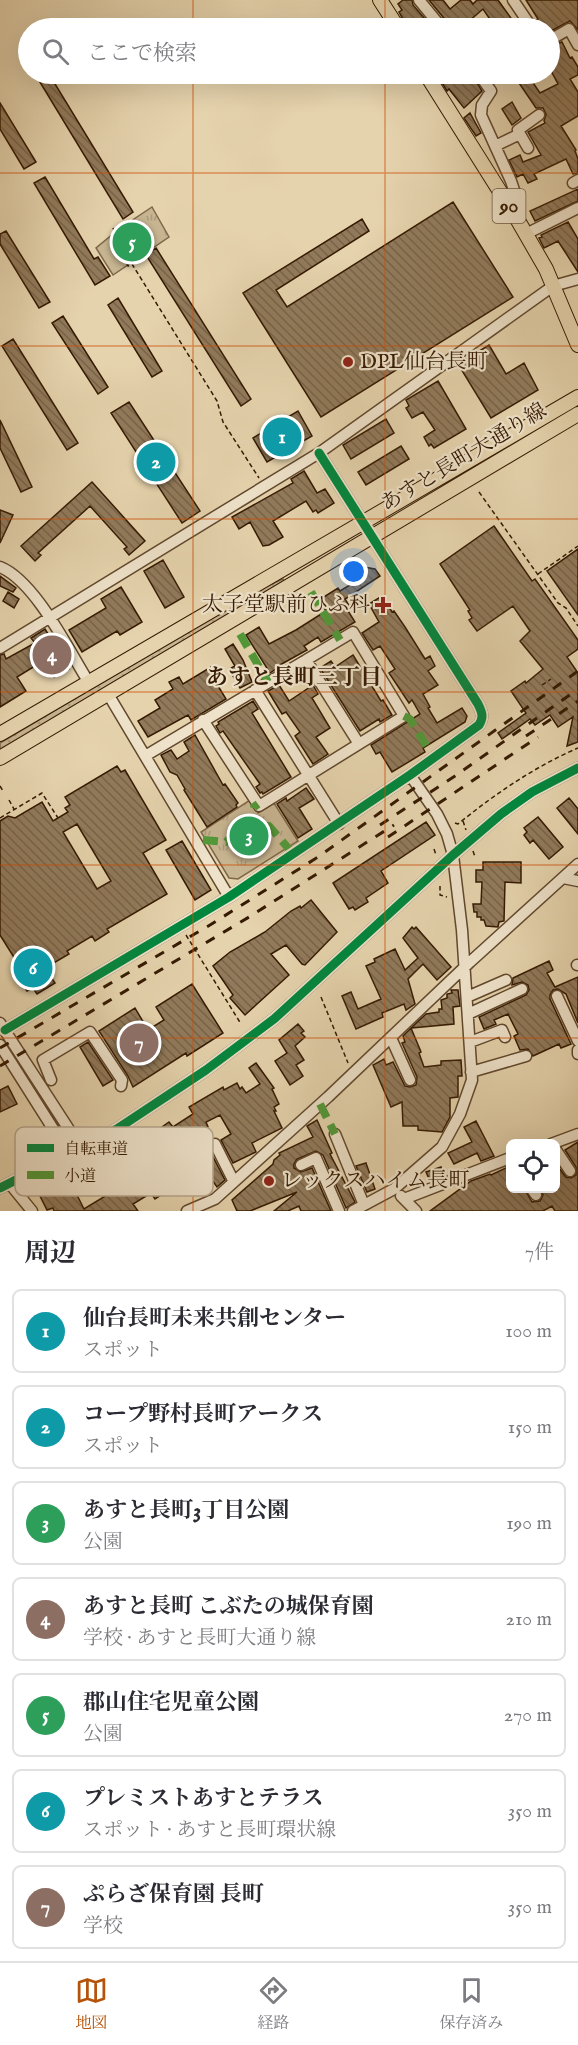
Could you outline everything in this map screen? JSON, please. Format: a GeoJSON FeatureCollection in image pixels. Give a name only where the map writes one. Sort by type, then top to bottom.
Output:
{"type":"FeatureCollection","features":[{"type":"Feature","properties":{"kind":"main road"},"geometry":{"type":"LineString","coordinates":[[380,0],[392,18]]}},
{"type":"Feature","properties":{"kind":"main road","name":"90"},"geometry":{"type":"LineString","coordinates":[[432,84],[546,269],[578,345]]}},
{"type":"Feature","properties":{"kind":"main road","name":"あすと長町大通り線"},"geometry":{"type":"LineString","coordinates":[[0,734],[578,397]]}},
{"type":"Feature","properties":{"kind":"main road","name":"あすと長町大通り線"},"geometry":{"type":"LineString","coordinates":[[0,758],[578,414]]}},
{"type":"Feature","properties":{"kind":"street"},"geometry":{"type":"LineString","coordinates":[[419,0],[434,18]]}},
{"type":"Feature","properties":{"kind":"street"},"geometry":{"type":"LineString","coordinates":[[513,0],[525,18]]}},
{"type":"Feature","properties":{"kind":"street"},"geometry":{"type":"LineString","coordinates":[[560,34],[569,29],[578,45]]}},
{"type":"Feature","properties":{"kind":"street"},"geometry":{"type":"LineString","coordinates":[[486,84],[491,91],[482,105],[481,116],[518,202],[516,217]]}},
{"type":"Feature","properties":{"kind":"street"},"geometry":{"type":"LineString","coordinates":[[528,148],[518,130],[539,115]]}},
{"type":"Feature","properties":{"kind":"street"},"geometry":{"type":"LineString","coordinates":[[495,146],[520,134]]}},
{"type":"Feature","properties":{"kind":"street"},"geometry":{"type":"LineString","coordinates":[[526,234],[578,208]]}},
{"type":"Feature","properties":{"kind":"street"},"geometry":{"type":"LineString","coordinates":[[0,648],[320,453],[553,286],[578,279]]}},
{"type":"Feature","properties":{"kind":"street"},"geometry":{"type":"LineString","coordinates":[[68,1127],[3,1026],[229,897],[411,775],[479,725],[483,717],[478,704],[371,538],[320,453]]}},
{"type":"Feature","properties":{"kind":"street"},"geometry":{"type":"LineString","coordinates":[[0,567],[8,570],[25,584],[50,619],[88,681]]}},
{"type":"Feature","properties":{"kind":"street"},"geometry":{"type":"LineString","coordinates":[[145,756],[203,720],[353,632],[404,716],[259,806],[203,720]]}},
{"type":"Feature","properties":{"kind":"street"},"geometry":{"type":"LineString","coordinates":[[306,660],[359,744]]}},
{"type":"Feature","properties":{"kind":"street"},"geometry":{"type":"LineString","coordinates":[[255,690],[339,824]]}},
{"type":"Feature","properties":{"kind":"street"},"geometry":{"type":"LineString","coordinates":[[108,694],[229,897]]}},
{"type":"Feature","properties":{"kind":"street"},"geometry":{"type":"LineString","coordinates":[[120,1127],[207,1070],[274,1019],[453,855],[508,808],[532,792],[578,768]]}},
{"type":"Feature","properties":{"kind":"street"},"geometry":{"type":"LineString","coordinates":[[353,1211],[394,1189],[442,1147],[460,1114],[472,1080],[462,930],[453,855],[447,834],[411,775]]}},
{"type":"Feature","properties":{"kind":"street"},"geometry":{"type":"LineString","coordinates":[[187,1211],[215,1199],[578,864]]}},
{"type":"Feature","properties":{"kind":"street"},"geometry":{"type":"LineString","coordinates":[[563,878],[578,881]]}},
{"type":"Feature","properties":{"kind":"street"},"geometry":{"type":"LineString","coordinates":[[467,997],[506,980]]}},
{"type":"Feature","properties":{"kind":"street"},"geometry":{"type":"LineString","coordinates":[[468,1014],[522,989]]}},
{"type":"Feature","properties":{"kind":"street"},"geometry":{"type":"LineString","coordinates":[[558,996],[578,1041]]}},
{"type":"Feature","properties":{"kind":"street"},"geometry":{"type":"LineString","coordinates":[[470,1042],[502,1030],[505,1036]]}},
{"type":"Feature","properties":{"kind":"street"},"geometry":{"type":"LineString","coordinates":[[51,1080],[43,1060],[90,1032],[122,1080],[121,1086]]}},
{"type":"Feature","properties":{"kind":"street"},"geometry":{"type":"LineString","coordinates":[[391,1038],[410,1080]]}},
{"type":"Feature","properties":{"kind":"street"},"geometry":{"type":"LineString","coordinates":[[0,1045],[52,1127]]}},
{"type":"Feature","properties":{"kind":"street"},"geometry":{"type":"LineString","coordinates":[[471,1072],[526,1056]]}},
{"type":"Feature","properties":{"kind":"street"},"geometry":{"type":"LineString","coordinates":[[334,1134],[364,1205]]}},
{"type":"Feature","properties":{"kind":"street"},"geometry":{"type":"LineString","coordinates":[[560,1140],[578,1134]]}},
{"type":"Feature","properties":{"kind":"street"},"geometry":{"type":"LineString","coordinates":[[215,1144],[234,1182]]}},
{"type":"Feature","properties":{"kind":"street"},"geometry":{"type":"LineString","coordinates":[[560,1157],[570,1171]]}},
{"type":"Feature","properties":{"kind":"street"},"geometry":{"type":"LineString","coordinates":[[301,1165],[316,1158],[339,1211]]}},
{"type":"Feature","properties":{"kind":"street"},"geometry":{"type":"LineString","coordinates":[[404,1199],[506,1160]]}},
{"type":"Feature","properties":{"kind":"street"},"geometry":{"type":"LineString","coordinates":[[394,1189],[416,1211]]}},
{"type":"Feature","properties":{"kind":"street"},"geometry":{"type":"LineString","coordinates":[[16,1196],[32,1211]]}},
{"type":"Feature","properties":{"kind":"path"},"geometry":{"type":"LineString","coordinates":[[113,228],[128,266],[132,264],[212,393],[223,422],[262,482]]}},
{"type":"Feature","properties":{"kind":"path"},"geometry":{"type":"LineString","coordinates":[[479,492],[558,603],[566,608],[578,626]]}},
{"type":"Feature","properties":{"kind":"path"},"geometry":{"type":"LineString","coordinates":[[537,574],[578,546]]}},
{"type":"Feature","properties":{"kind":"path"},"geometry":{"type":"LineString","coordinates":[[542,685],[551,679]]}},
{"type":"Feature","properties":{"kind":"path"},"geometry":{"type":"LineString","coordinates":[[449,822],[458,825],[511,784],[578,748]]}},
{"type":"Feature","properties":{"kind":"path"},"geometry":{"type":"LineString","coordinates":[[0,786],[3,791]]}},
{"type":"Feature","properties":{"kind":"path"},"geometry":{"type":"LineString","coordinates":[[0,818],[42,793],[58,818]]}},
{"type":"Feature","properties":{"kind":"path"},"geometry":{"type":"LineString","coordinates":[[9,800],[14,809]]}},
{"type":"Feature","properties":{"kind":"path"},"geometry":{"type":"LineString","coordinates":[[463,820],[466,830]]}},
{"type":"Feature","properties":{"kind":"path"},"geometry":{"type":"LineString","coordinates":[[434,849],[436,859]]}},
{"type":"Feature","properties":{"kind":"path"},"geometry":{"type":"LineString","coordinates":[[440,886],[440,895],[448,897],[452,893]]}},
{"type":"Feature","properties":{"kind":"path"},"geometry":{"type":"LineString","coordinates":[[184,932],[241,1024]]}},
{"type":"Feature","properties":{"kind":"path"},"geometry":{"type":"LineString","coordinates":[[321,997],[352,1074]]}},
{"type":"Feature","properties":{"kind":"green space"},"geometry":{"type":"Polygon","coordinates":[[[152,207],[169,237],[113,275],[96,248],[152,207]]]}},
{"type":"Feature","properties":{"kind":"green space"},"geometry":{"type":"Polygon","coordinates":[[[283,579],[284,581],[0,749],[0,743],[258,590],[283,579]]]}},
{"type":"Feature","properties":{"kind":"green space"},"geometry":{"type":"Polygon","coordinates":[[[250,800],[258,813],[274,803],[298,841],[238,879],[229,878],[201,832],[250,800]]]}},
{"type":"Feature","properties":{"kind":"building"},"geometry":{"type":"Polygon","coordinates":[[[403,0],[412,0],[413,5],[424,18],[402,18],[399,12],[402,10],[398,4],[403,0]]]}},
{"type":"Feature","properties":{"kind":"building"},"geometry":{"type":"Polygon","coordinates":[[[429,0],[443,0],[450,9],[461,0],[470,0],[473,4],[477,0],[498,0],[511,18],[489,18],[483,9],[473,18],[444,18],[429,0]]]}},
{"type":"Feature","properties":{"kind":"building"},"geometry":{"type":"Polygon","coordinates":[[[526,0],[578,0],[578,30],[570,21],[560,26],[560,18],[537,18],[526,0]]]}},
{"type":"Feature","properties":{"kind":"building"},"geometry":{"type":"Polygon","coordinates":[[[562,42],[570,58],[572,57],[578,67],[578,75],[570,79],[578,92],[578,116],[561,126],[576,150],[578,173],[573,174],[566,159],[534,174],[537,179],[528,183],[523,174],[517,177],[509,160],[520,155],[523,162],[541,155],[528,132],[545,123],[546,114],[543,108],[536,108],[520,84],[534,84],[540,93],[560,84],[560,43],[562,42]]]}},
{"type":"Feature","properties":{"kind":"building"},"geometry":{"type":"Polygon","coordinates":[[[41,84],[55,84],[133,212],[123,219],[41,84]]]}},
{"type":"Feature","properties":{"kind":"building"},"geometry":{"type":"Polygon","coordinates":[[[443,84],[478,84],[482,91],[464,108],[449,89],[447,91],[443,84]]]}},
{"type":"Feature","properties":{"kind":"building"},"geometry":{"type":"Polygon","coordinates":[[[512,102],[521,118],[512,125],[502,109],[512,102]]]}},
{"type":"Feature","properties":{"kind":"building"},"geometry":{"type":"Polygon","coordinates":[[[0,103],[36,162],[24,169],[0,129],[0,103]]]}},
{"type":"Feature","properties":{"kind":"building"},"geometry":{"type":"Polygon","coordinates":[[[470,113],[481,133],[476,136],[464,118],[470,113]]]}},
{"type":"Feature","properties":{"kind":"building"},"geometry":{"type":"Polygon","coordinates":[[[45,177],[94,259],[98,257],[110,276],[95,285],[34,183],[45,177]]]}},
{"type":"Feature","properties":{"kind":"building"},"geometry":{"type":"Polygon","coordinates":[[[578,189],[578,201],[535,221],[530,211],[578,189]]]}},
{"type":"Feature","properties":{"kind":"building","name":"DPL仙台長町"},"geometry":{"type":"Polygon","coordinates":[[[453,202],[513,297],[321,417],[243,293],[362,219],[369,231],[276,290],[287,307],[453,202]]]}},
{"type":"Feature","properties":{"kind":"building"},"geometry":{"type":"Polygon","coordinates":[[[568,222],[578,239],[578,272],[558,241],[544,248],[539,238],[568,222]]]}},
{"type":"Feature","properties":{"kind":"building"},"geometry":{"type":"Polygon","coordinates":[[[6,231],[50,302],[39,308],[0,244],[0,234],[6,231]]]}},
{"type":"Feature","properties":{"kind":"building"},"geometry":{"type":"Polygon","coordinates":[[[156,248],[251,399],[241,406],[146,255],[156,248]]]}},
{"type":"Feature","properties":{"kind":"building"},"geometry":{"type":"Polygon","coordinates":[[[118,298],[162,371],[152,377],[108,305],[118,298]]]}},
{"type":"Feature","properties":{"kind":"building"},"geometry":{"type":"Polygon","coordinates":[[[63,316],[108,387],[98,394],[52,323],[63,316]]]}},
{"type":"Feature","properties":{"kind":"building"},"geometry":{"type":"Polygon","coordinates":[[[13,339],[78,443],[67,450],[2,346],[13,339]]]}},
{"type":"Feature","properties":{"kind":"building"},"geometry":{"type":"Polygon","coordinates":[[[489,345],[506,374],[524,363],[538,390],[491,418],[458,364],[489,345]]]}},
{"type":"Feature","properties":{"kind":"building"},"geometry":{"type":"Polygon","coordinates":[[[438,381],[466,429],[434,448],[431,444],[429,446],[424,437],[435,430],[423,412],[412,418],[406,408],[409,406],[406,400],[438,381]]]}},
{"type":"Feature","properties":{"kind":"building"},"geometry":{"type":"Polygon","coordinates":[[[129,402],[200,511],[182,523],[111,413],[129,402]]]}},
{"type":"Feature","properties":{"kind":"building"},"geometry":{"type":"Polygon","coordinates":[[[298,411],[312,436],[267,462],[253,438],[298,411]]]}},
{"type":"Feature","properties":{"kind":"building"},"geometry":{"type":"Polygon","coordinates":[[[386,419],[394,433],[351,459],[343,445],[386,419]]]}},
{"type":"Feature","properties":{"kind":"building"},"geometry":{"type":"Polygon","coordinates":[[[0,420],[32,487],[21,492],[0,448],[0,420]]]}},
{"type":"Feature","properties":{"kind":"building"},"geometry":{"type":"Polygon","coordinates":[[[401,446],[409,459],[366,485],[358,472],[401,446]]]}},
{"type":"Feature","properties":{"kind":"building"},"geometry":{"type":"Polygon","coordinates":[[[304,471],[317,493],[325,489],[334,503],[318,513],[316,510],[313,512],[306,501],[273,521],[283,537],[269,545],[263,546],[250,522],[239,529],[232,517],[293,483],[291,479],[304,471]]]}},
{"type":"Feature","properties":{"kind":"building"},"geometry":{"type":"Polygon","coordinates":[[[92,482],[145,541],[129,555],[124,549],[127,547],[90,506],[38,553],[41,555],[35,561],[21,546],[92,482]]]}},
{"type":"Feature","properties":{"kind":"building"},"geometry":{"type":"Polygon","coordinates":[[[0,510],[13,515],[0,543],[0,510]]]}},
{"type":"Feature","properties":{"kind":"building"},"geometry":{"type":"Polygon","coordinates":[[[494,526],[532,581],[535,579],[578,640],[578,649],[567,657],[578,673],[578,742],[567,746],[573,717],[558,727],[550,715],[535,725],[530,719],[502,739],[498,733],[526,713],[511,691],[525,681],[526,683],[543,669],[520,641],[530,631],[513,606],[477,631],[469,620],[472,618],[468,611],[470,610],[440,564],[494,526]]]}},
{"type":"Feature","properties":{"kind":"building"},"geometry":{"type":"Polygon","coordinates":[[[578,549],[578,615],[547,571],[578,549]]]}},
{"type":"Feature","properties":{"kind":"building"},"geometry":{"type":"Polygon","coordinates":[[[163,560],[184,597],[165,608],[144,571],[163,560]]]}},
{"type":"Feature","properties":{"kind":"building"},"geometry":{"type":"Polygon","coordinates":[[[364,567],[375,569],[380,576],[345,599],[351,609],[348,611],[355,622],[321,642],[318,637],[304,646],[307,650],[270,673],[246,635],[259,627],[269,644],[296,630],[326,611],[319,600],[338,588],[340,591],[355,582],[354,580],[367,572],[364,567]]]}},
{"type":"Feature","properties":{"kind":"building"},"geometry":{"type":"Polygon","coordinates":[[[0,576],[16,588],[13,592],[0,586],[0,576]]]}},
{"type":"Feature","properties":{"kind":"building"},"geometry":{"type":"Polygon","coordinates":[[[121,587],[142,622],[120,635],[117,631],[82,652],[69,630],[106,608],[101,599],[121,587]]]}},
{"type":"Feature","properties":{"kind":"building"},"geometry":{"type":"Polygon","coordinates":[[[8,592],[19,599],[14,608],[3,601],[8,592]]]}},
{"type":"Feature","properties":{"kind":"building"},"geometry":{"type":"Polygon","coordinates":[[[382,596],[425,659],[430,656],[435,666],[428,671],[438,685],[423,694],[437,723],[462,708],[467,716],[465,722],[423,748],[425,752],[392,772],[380,752],[376,754],[371,745],[420,714],[412,700],[409,703],[389,673],[395,669],[380,646],[373,650],[362,633],[379,622],[369,604],[382,596]]]}},
{"type":"Feature","properties":{"kind":"building"},"geometry":{"type":"Polygon","coordinates":[[[45,629],[64,661],[67,660],[70,665],[69,669],[54,677],[43,661],[17,677],[26,691],[0,707],[0,655],[4,654],[6,659],[35,643],[31,638],[45,629]]]}},
{"type":"Feature","properties":{"kind":"building"},"geometry":{"type":"Polygon","coordinates":[[[233,644],[252,682],[240,688],[229,669],[235,666],[225,649],[233,644]]]}},
{"type":"Feature","properties":{"kind":"building"},"geometry":{"type":"Polygon","coordinates":[[[353,655],[392,715],[380,722],[379,719],[360,731],[320,668],[331,661],[335,667],[353,655]]]}},
{"type":"Feature","properties":{"kind":"building"},"geometry":{"type":"Polygon","coordinates":[[[211,667],[216,674],[212,676],[226,699],[191,720],[188,715],[148,737],[138,721],[160,708],[155,700],[173,689],[169,682],[179,677],[183,684],[211,667]]]}},
{"type":"Feature","properties":{"kind":"building"},"geometry":{"type":"Polygon","coordinates":[[[279,685],[289,701],[313,685],[318,694],[312,698],[330,728],[316,737],[328,754],[313,764],[295,736],[300,732],[286,712],[282,714],[268,691],[279,685]]]}},
{"type":"Feature","properties":{"kind":"building"},"geometry":{"type":"Polygon","coordinates":[[[253,701],[258,709],[252,713],[291,777],[263,794],[256,787],[260,784],[223,731],[220,733],[216,726],[218,722],[253,701]]]}},
{"type":"Feature","properties":{"kind":"building"},"geometry":{"type":"Polygon","coordinates":[[[195,735],[223,785],[225,784],[238,803],[237,807],[207,827],[177,775],[170,772],[161,755],[171,750],[177,759],[189,751],[184,742],[195,735]]]}},
{"type":"Feature","properties":{"kind":"building"},"geometry":{"type":"Polygon","coordinates":[[[117,766],[121,772],[125,770],[166,840],[143,853],[167,894],[107,929],[109,932],[95,941],[92,936],[67,951],[69,954],[45,968],[55,983],[37,994],[33,988],[27,991],[21,982],[27,978],[0,935],[0,821],[8,816],[15,818],[42,802],[53,821],[68,812],[65,808],[70,805],[65,797],[117,766]],[[77,824],[63,832],[97,889],[111,881],[77,824]]]}},
{"type":"Feature","properties":{"kind":"building"},"geometry":{"type":"Polygon","coordinates":[[[306,788],[314,799],[299,808],[312,829],[298,838],[277,804],[286,798],[287,801],[306,788]]]}},
{"type":"Feature","properties":{"kind":"building"},"geometry":{"type":"Polygon","coordinates":[[[569,798],[578,809],[578,834],[557,808],[569,798]]]}},
{"type":"Feature","properties":{"kind":"building"},"geometry":{"type":"Polygon","coordinates":[[[538,817],[563,847],[549,859],[533,840],[530,843],[524,835],[527,832],[524,828],[538,817]]]}},
{"type":"Feature","properties":{"kind":"building"},"geometry":{"type":"Polygon","coordinates":[[[426,822],[435,835],[381,871],[388,883],[366,898],[368,902],[355,910],[353,907],[349,909],[333,883],[426,822]]]}},
{"type":"Feature","properties":{"kind":"building"},"geometry":{"type":"Polygon","coordinates":[[[182,841],[211,890],[195,900],[166,850],[182,841]]]}},
{"type":"Feature","properties":{"kind":"building"},"geometry":{"type":"Polygon","coordinates":[[[483,862],[521,862],[521,883],[505,882],[504,921],[499,922],[498,927],[486,926],[484,920],[477,917],[477,912],[474,912],[473,904],[481,904],[482,882],[476,882],[476,870],[483,870],[483,862]]]}},
{"type":"Feature","properties":{"kind":"building"},"geometry":{"type":"Polygon","coordinates":[[[311,900],[337,932],[305,965],[286,945],[271,954],[289,975],[245,1015],[230,998],[233,995],[213,966],[230,952],[265,932],[291,911],[300,906],[301,908],[311,900]]]}},
{"type":"Feature","properties":{"kind":"building"},"geometry":{"type":"Polygon","coordinates":[[[412,927],[414,929],[416,927],[451,967],[437,980],[423,964],[408,979],[415,1004],[406,1010],[404,1004],[382,1013],[383,1017],[356,1029],[342,996],[351,992],[358,1009],[381,999],[366,966],[375,962],[374,959],[395,949],[405,970],[418,958],[403,938],[412,927]]]}},
{"type":"Feature","properties":{"kind":"building"},"geometry":{"type":"Polygon","coordinates":[[[549,961],[553,970],[547,973],[555,987],[578,977],[578,1023],[566,994],[558,989],[553,990],[550,999],[571,1044],[561,1048],[559,1044],[533,1056],[528,1049],[520,1050],[514,1036],[518,1034],[508,1014],[494,1020],[496,1024],[484,1029],[479,1017],[526,995],[529,990],[528,985],[522,982],[512,985],[513,978],[549,961]]]}},
{"type":"Feature","properties":{"kind":"building"},"geometry":{"type":"Polygon","coordinates":[[[192,984],[223,1033],[187,1056],[186,1053],[133,1087],[99,1031],[135,1008],[148,1030],[164,1020],[156,1007],[192,984]]]}},
{"type":"Feature","properties":{"kind":"building"},"geometry":{"type":"Polygon","coordinates":[[[451,990],[458,990],[460,1006],[453,1007],[454,1024],[411,1028],[426,1014],[439,1012],[439,1009],[442,1009],[441,1000],[447,998],[447,994],[452,993],[451,990]]]}},
{"type":"Feature","properties":{"kind":"building"},"geometry":{"type":"Polygon","coordinates":[[[298,1024],[304,1031],[301,1033],[305,1037],[295,1046],[304,1060],[296,1065],[303,1076],[290,1085],[275,1061],[287,1053],[279,1040],[298,1024]]]}},
{"type":"Feature","properties":{"kind":"building"},"geometry":{"type":"Polygon","coordinates":[[[411,1028],[421,1052],[419,1053],[424,1067],[441,1065],[441,1061],[461,1060],[462,1076],[458,1076],[458,1097],[450,1098],[450,1117],[442,1132],[418,1130],[418,1126],[403,1126],[402,1102],[391,1107],[373,1065],[384,1059],[386,1065],[393,1062],[405,1086],[416,1085],[417,1077],[402,1043],[405,1042],[403,1036],[411,1028]]]}},
{"type":"Feature","properties":{"kind":"building"},"geometry":{"type":"Polygon","coordinates":[[[88,1042],[113,1080],[103,1086],[80,1047],[88,1042]]]}},
{"type":"Feature","properties":{"kind":"building"},"geometry":{"type":"Polygon","coordinates":[[[256,1063],[274,1088],[272,1089],[279,1104],[274,1107],[276,1111],[274,1111],[282,1128],[252,1143],[256,1152],[233,1163],[221,1140],[231,1134],[220,1115],[206,1122],[208,1127],[173,1127],[193,1114],[189,1107],[223,1087],[224,1090],[237,1083],[246,1093],[260,1084],[249,1068],[256,1063]]]}},
{"type":"Feature","properties":{"kind":"building"},"geometry":{"type":"Polygon","coordinates":[[[8,1086],[17,1104],[0,1112],[0,1090],[8,1086]]]}},
{"type":"Feature","properties":{"kind":"building"},"geometry":{"type":"Polygon","coordinates":[[[317,1120],[332,1153],[330,1154],[355,1202],[346,1208],[323,1155],[316,1151],[297,1159],[294,1168],[301,1172],[312,1168],[331,1211],[301,1211],[299,1206],[288,1211],[274,1211],[297,1192],[250,1211],[237,1211],[232,1200],[273,1164],[280,1155],[279,1153],[313,1137],[307,1126],[317,1120]]]}},
{"type":"Feature","properties":{"kind":"building"},"geometry":{"type":"Polygon","coordinates":[[[476,1121],[494,1156],[481,1161],[477,1153],[454,1164],[448,1153],[472,1142],[464,1127],[476,1121]]]}},
{"type":"Feature","properties":{"kind":"building"},"geometry":{"type":"Polygon","coordinates":[[[169,1122],[173,1127],[162,1127],[169,1122]]]}},
{"type":"Feature","properties":{"kind":"building"},"geometry":{"type":"Polygon","coordinates":[[[578,1142],[578,1211],[555,1211],[552,1206],[543,1211],[430,1211],[471,1181],[506,1168],[506,1193],[527,1193],[532,1202],[540,1201],[542,1193],[560,1193],[560,1169],[566,1177],[571,1178],[576,1175],[576,1167],[565,1150],[578,1142]]]}},
{"type":"Feature","properties":{"kind":"building"},"geometry":{"type":"Polygon","coordinates":[[[213,1157],[225,1180],[217,1187],[213,1181],[213,1157]]]}},
{"type":"Feature","properties":{"kind":"building"},"geometry":{"type":"Polygon","coordinates":[[[366,1163],[375,1189],[367,1192],[356,1166],[366,1163]]]}},
{"type":"Feature","properties":{"kind":"building"},"geometry":{"type":"Polygon","coordinates":[[[441,1167],[444,1175],[430,1181],[426,1172],[441,1167]]]}},
{"type":"Feature","properties":{"kind":"building"},"geometry":{"type":"Polygon","coordinates":[[[40,1196],[78,1196],[84,1209],[105,1196],[146,1196],[133,1204],[138,1211],[54,1211],[53,1208],[47,1210],[40,1196]]]}},
{"type":"Feature","properties":{"kind":"railway"},"geometry":{"type":"LineString","coordinates":[[0,1048],[210,925],[318,857],[578,671]]}},
{"type":"Feature","properties":{"kind":"railway"},"geometry":{"type":"LineString","coordinates":[[380,825],[455,776],[578,689]]}},
{"type":"Feature","properties":{"kind":"railway"},"geometry":{"type":"LineString","coordinates":[[526,736],[578,701]]}},
{"type":"Feature","properties":{"kind":"railway"},"geometry":{"type":"LineString","coordinates":[[388,837],[538,737]]}},
{"type":"Feature","properties":{"kind":"railway"},"geometry":{"type":"LineString","coordinates":[[0,1066],[249,917],[394,825]]}},
{"type":"Feature","properties":{"kind":"marked path"},"geometry":{"type":"LineString","coordinates":[[311,592],[340,640]]}},
{"type":"Feature","properties":{"kind":"marked path"},"geometry":{"type":"LineString","coordinates":[[240,634],[268,682]]}},
{"type":"Feature","properties":{"kind":"marked path"},"geometry":{"type":"LineString","coordinates":[[404,716],[410,719],[430,752]]}},
{"type":"Feature","properties":{"kind":"marked path"},"geometry":{"type":"LineString","coordinates":[[246,830],[254,807],[258,804]]}},
{"type":"Feature","properties":{"kind":"marked path"},"geometry":{"type":"LineString","coordinates":[[203,840],[226,842],[242,827],[269,826],[289,849]]}},
{"type":"Feature","properties":{"kind":"marked path"},"geometry":{"type":"LineString","coordinates":[[320,1104],[335,1134]]}},
{"type":"Feature","properties":{"kind":"cycle path"},"geometry":{"type":"LineString","coordinates":[[5,1030],[229,897],[410,775],[479,725],[482,714],[478,704],[319,453]]}},
{"type":"Feature","properties":{"kind":"cycle path"},"geometry":{"type":"LineString","coordinates":[[120,1127],[206,1070],[274,1019],[501,814],[532,792],[578,768]]}},
{"type":"Feature","properties":{"kind":"cycle path"},"geometry":{"type":"LineString","coordinates":[[0,1188],[15,1180]]}},
{"type":"Feature","properties":{"kind":"place","name":"郡山住宅児童公園"},"geometry":{"type":"Point","coordinates":[132,242]}},
{"type":"Feature","properties":{"kind":"place","name":"DPL仙台長町"},"geometry":{"type":"Point","coordinates":[348,362]}},
{"type":"Feature","properties":{"kind":"place","name":"仙台長町未来共創センター"},"geometry":{"type":"Point","coordinates":[282,437]}},
{"type":"Feature","properties":{"kind":"place","name":"コープ野村長町アークス"},"geometry":{"type":"Point","coordinates":[156,462]}},
{"type":"Feature","properties":{"kind":"place","name":"太子堂駅前ひふ科"},"geometry":{"type":"Point","coordinates":[383,605]}},
{"type":"Feature","properties":{"kind":"place","name":"あすと長町 こぶたの城保育園"},"geometry":{"type":"Point","coordinates":[52,655]}},
{"type":"Feature","properties":{"kind":"place","name":"あすと長町3丁目公園"},"geometry":{"type":"Point","coordinates":[249,836]}},
{"type":"Feature","properties":{"kind":"place","name":"プレミストあすとテラス"},"geometry":{"type":"Point","coordinates":[33,968]}},
{"type":"Feature","properties":{"kind":"place","name":"ぷらざ保育園 長町"},"geometry":{"type":"Point","coordinates":[139,1043]}},
{"type":"Feature","properties":{"kind":"place","name":"レックスハイム長町"},"geometry":{"type":"Point","coordinates":[269,1181]}},
{"type":"Feature","properties":{"kind":"district","name":"あすと長町三丁目"},"geometry":{"type":"Point","coordinates":[294,678]}}]}
